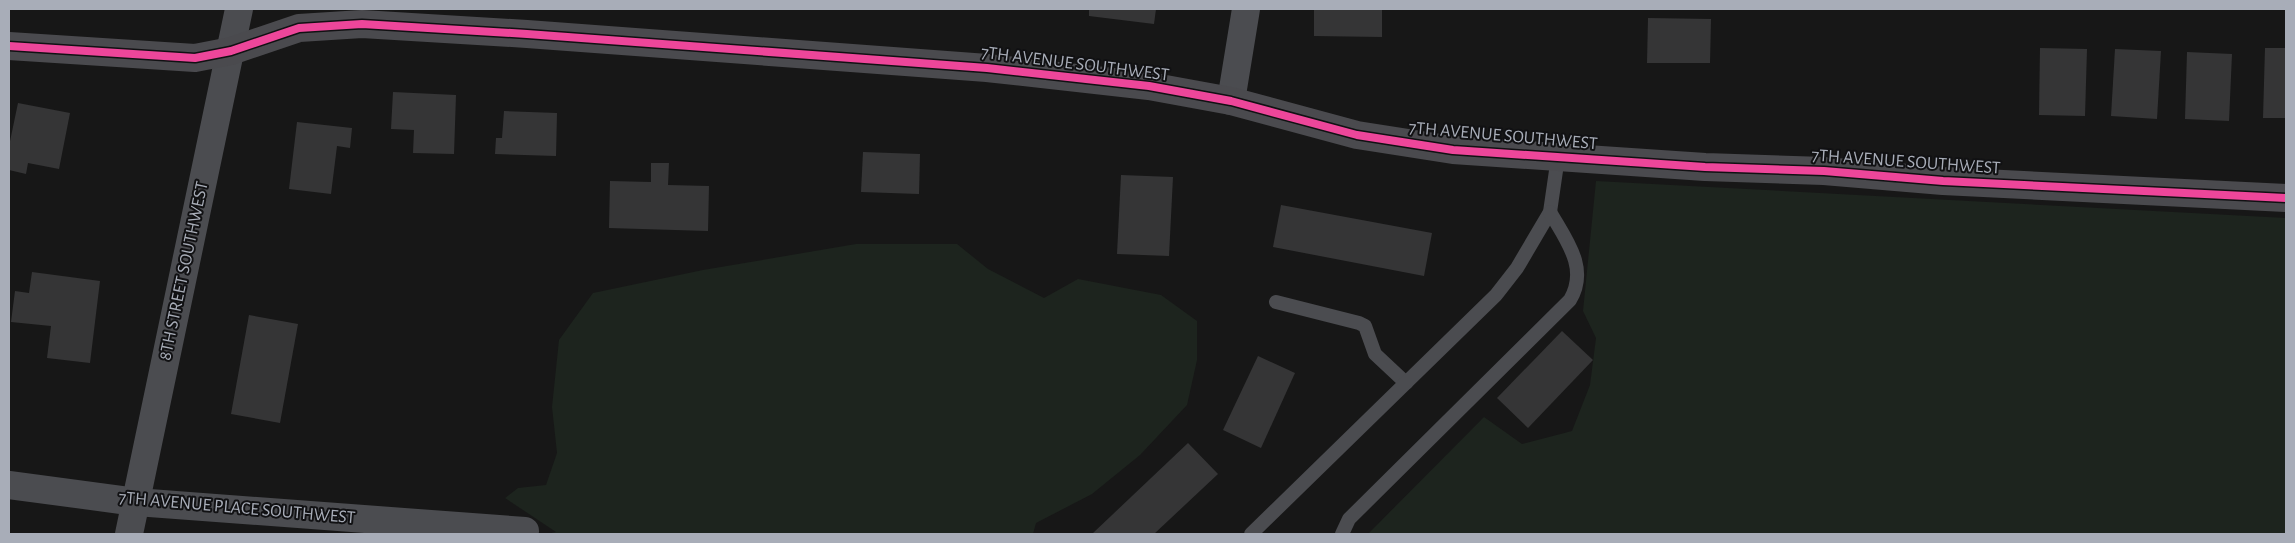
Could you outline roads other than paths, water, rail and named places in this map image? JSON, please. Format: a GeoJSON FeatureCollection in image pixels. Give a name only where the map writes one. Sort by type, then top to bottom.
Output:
{"type":"FeatureCollection","features":[{"type":"Feature","properties":{"kind":"street","name":"8TH STREET SOUTHWEST"},"geometry":{"type":"LineString","coordinates":[[129,534],[239,9]]}},
{"type":"Feature","properties":{"kind":"street"},"geometry":{"type":"LineString","coordinates":[[1231,102],[1246,9]]}},
{"type":"Feature","properties":{"kind":"street","name":"7TH AVENUE SOUTHWEST"},"geometry":{"type":"LineString","coordinates":[[9,46],[194,58],[231,51],[299,28],[362,24],[537,35],[987,68],[1149,86],[1231,102],[1357,135],[1453,150],[1705,167],[1824,171],[1942,180],[2286,198]]}},
{"type":"Feature","properties":{"kind":"street","name":"7TH AVENUE PLACE SOUTHWEST"},"geometry":{"type":"LineString","coordinates":[[9,485],[136,502],[525,531]]}},
{"type":"Feature","properties":{"kind":"lane"},"geometry":{"type":"LineString","coordinates":[[1251,534],[1496,295],[1517,268],[1550,212],[1558,157]]}},
{"type":"Feature","properties":{"kind":"lane"},"geometry":{"type":"LineString","coordinates":[[1342,534],[1348,519],[1570,300],[1576,290],[1579,275],[1576,261],[1550,212]]}},
{"type":"Feature","properties":{"kind":"lane"},"geometry":{"type":"LineString","coordinates":[[1276,302],[1365,326],[1375,354],[1406,384]]}}]}
